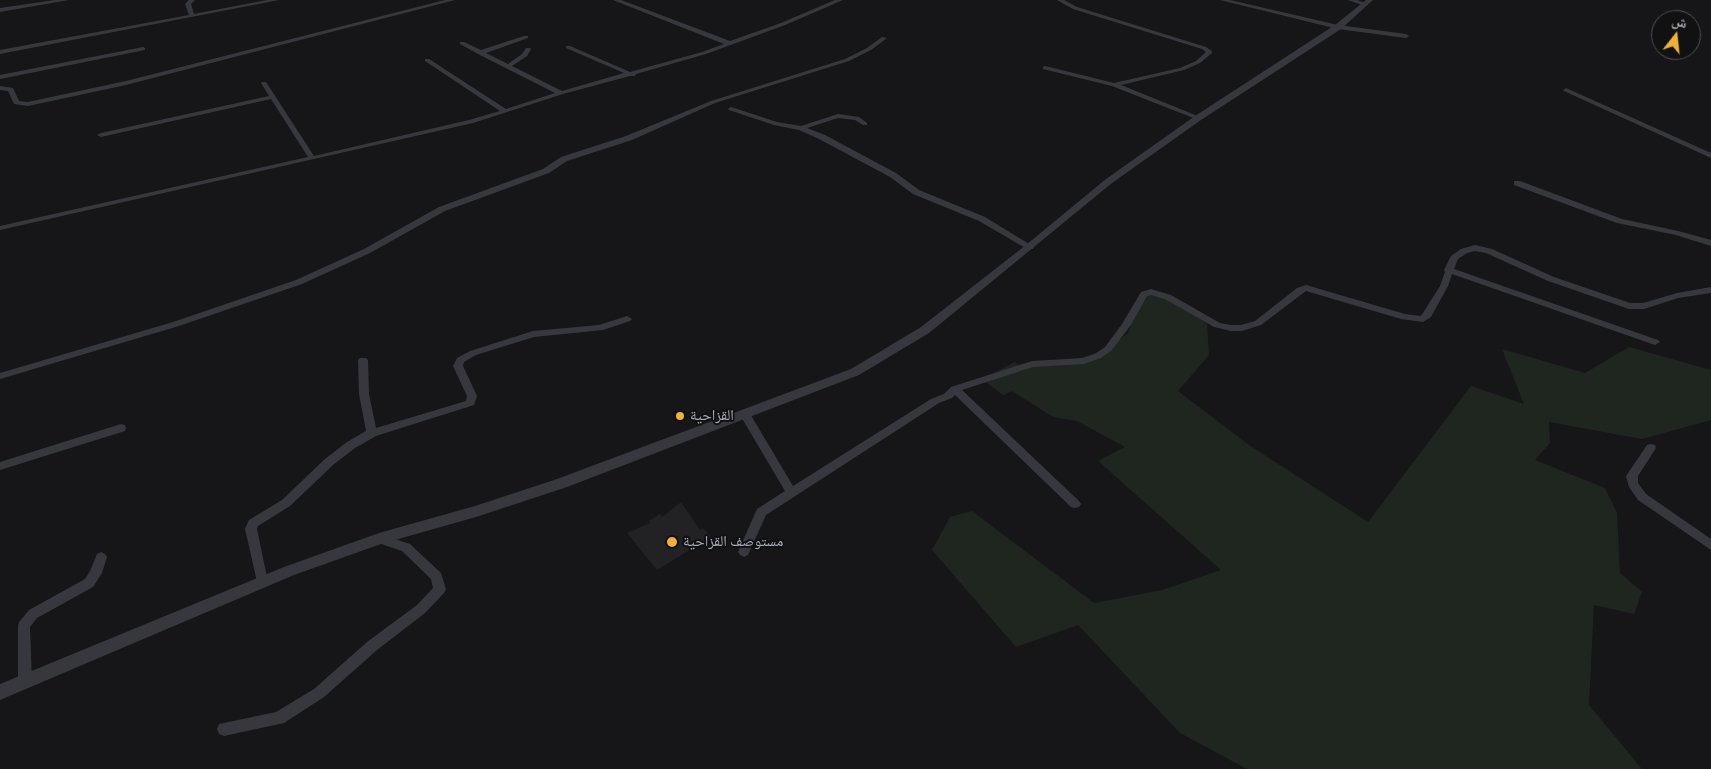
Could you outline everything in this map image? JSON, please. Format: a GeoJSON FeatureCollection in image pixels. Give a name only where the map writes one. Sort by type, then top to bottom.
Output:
{"type":"FeatureCollection","features":[{"type":"Feature","properties":{"kind":"street"},"geometry":{"type":"LineString","coordinates":[[0,10],[66,0]]}},
{"type":"Feature","properties":{"kind":"street"},"geometry":{"type":"LineString","coordinates":[[192,0],[188,4],[192,16]]}},
{"type":"Feature","properties":{"kind":"street"},"geometry":{"type":"LineString","coordinates":[[0,52],[276,0]]}},
{"type":"Feature","properties":{"kind":"street"},"geometry":{"type":"LineString","coordinates":[[0,88],[11,89],[16,103],[28,104],[135,81],[452,0]]}},
{"type":"Feature","properties":{"kind":"street"},"geometry":{"type":"LineString","coordinates":[[616,0],[731,44]]}},
{"type":"Feature","properties":{"kind":"street"},"geometry":{"type":"LineString","coordinates":[[0,228],[383,143],[505,111],[561,93],[633,75],[731,44],[840,0]]}},
{"type":"Feature","properties":{"kind":"street"},"geometry":{"type":"LineString","coordinates":[[1060,0],[1076,8],[1204,48],[1210,52],[1198,62],[1182,69],[1114,85]]}},
{"type":"Feature","properties":{"kind":"street"},"geometry":{"type":"LineString","coordinates":[[1223,0],[1338,27],[1406,36]]}},
{"type":"Feature","properties":{"kind":"street"},"geometry":{"type":"LineString","coordinates":[[1351,0],[1367,2]]}},
{"type":"Feature","properties":{"kind":"street"},"geometry":{"type":"LineString","coordinates":[[0,692],[262,582],[379,539],[476,511],[562,483],[855,372],[924,330],[1030,247],[1109,181],[1198,118],[1338,27],[1367,2]]}},
{"type":"Feature","properties":{"kind":"street"},"geometry":{"type":"LineString","coordinates":[[480,53],[526,37]]}},
{"type":"Feature","properties":{"kind":"street"},"geometry":{"type":"LineString","coordinates":[[0,376],[176,324],[299,282],[367,251],[442,209],[546,170],[564,159],[629,138],[713,102],[842,62],[868,50],[884,38]]}},
{"type":"Feature","properties":{"kind":"street"},"geometry":{"type":"LineString","coordinates":[[462,43],[561,93]]}},
{"type":"Feature","properties":{"kind":"street"},"geometry":{"type":"LineString","coordinates":[[568,47],[633,75]]}},
{"type":"Feature","properties":{"kind":"street"},"geometry":{"type":"LineString","coordinates":[[0,77],[143,49]]}},
{"type":"Feature","properties":{"kind":"street"},"geometry":{"type":"LineString","coordinates":[[508,66],[525,55],[528,49]]}},
{"type":"Feature","properties":{"kind":"street"},"geometry":{"type":"LineString","coordinates":[[427,60],[505,111]]}},
{"type":"Feature","properties":{"kind":"street"},"geometry":{"type":"LineString","coordinates":[[1045,68],[1114,85],[1198,118]]}},
{"type":"Feature","properties":{"kind":"street"},"geometry":{"type":"LineString","coordinates":[[264,83],[312,158]]}},
{"type":"Feature","properties":{"kind":"street"},"geometry":{"type":"LineString","coordinates":[[1566,90],[1711,156]]}},
{"type":"Feature","properties":{"kind":"street"},"geometry":{"type":"LineString","coordinates":[[101,135],[272,97]]}},
{"type":"Feature","properties":{"kind":"street"},"geometry":{"type":"LineString","coordinates":[[731,109],[776,124],[801,128],[822,137],[893,174],[916,192],[982,219],[1030,247]]}},
{"type":"Feature","properties":{"kind":"street"},"geometry":{"type":"LineString","coordinates":[[801,128],[838,116],[856,118],[865,124]]}},
{"type":"Feature","properties":{"kind":"street"},"geometry":{"type":"LineString","coordinates":[[1517,183],[1620,221],[1678,233],[1711,243]]}},
{"type":"Feature","properties":{"kind":"street"},"geometry":{"type":"LineString","coordinates":[[744,552],[761,512],[935,401],[948,396],[956,389],[1032,364],[1084,361],[1098,356],[1108,349],[1126,325],[1144,294],[1151,292],[1168,297],[1218,325],[1232,328],[1242,328],[1258,323],[1300,290],[1306,288],[1404,316],[1423,319],[1444,286],[1448,270],[1454,258],[1464,251],[1475,248],[1489,251],[1551,279],[1629,306],[1644,306],[1694,291],[1711,290]]}},
{"type":"Feature","properties":{"kind":"street"},"geometry":{"type":"LineString","coordinates":[[1448,270],[1655,342]]}},
{"type":"Feature","properties":{"kind":"street"},"geometry":{"type":"LineString","coordinates":[[262,582],[251,529],[254,523],[286,503],[351,444],[372,433],[470,403],[472,396],[458,366],[460,360],[464,357],[533,334],[600,328],[627,319]]}},
{"type":"Feature","properties":{"kind":"street"},"geometry":{"type":"LineString","coordinates":[[363,360],[364,394],[372,433]]}},
{"type":"Feature","properties":{"kind":"street"},"geometry":{"type":"LineString","coordinates":[[956,389],[1075,504]]}},
{"type":"Feature","properties":{"kind":"street"},"geometry":{"type":"LineString","coordinates":[[745,415],[792,493]]}},
{"type":"Feature","properties":{"kind":"street"},"geometry":{"type":"LineString","coordinates":[[0,466],[121,428]]}},
{"type":"Feature","properties":{"kind":"street"},"geometry":{"type":"LineString","coordinates":[[1651,448],[1632,476],[1633,484],[1648,502],[1711,544]]}},
{"type":"Feature","properties":{"kind":"street"},"geometry":{"type":"LineString","coordinates":[[224,729],[279,718],[319,693],[372,646],[421,608],[440,589],[437,577],[406,547],[379,539]]}},
{"type":"Feature","properties":{"kind":"street"},"geometry":{"type":"LineString","coordinates":[[25,682],[24,626],[33,614],[89,583],[96,573],[101,557]]}},
{"type":"Feature","properties":{"kind":"shaded area"},"geometry":{"type":"Polygon","coordinates":[[[1144,294],[1168,297],[1184,306],[1207,324],[1209,355],[1178,391],[1249,445],[1368,522],[1471,386],[1524,404],[1502,349],[1585,373],[1629,347],[1711,370],[1711,420],[1642,439],[1549,422],[1550,443],[1535,460],[1605,488],[1617,513],[1620,573],[1642,592],[1634,614],[1594,605],[1589,705],[1642,769],[1247,769],[1180,733],[1078,625],[1016,647],[932,550],[950,517],[972,511],[1094,603],[1162,590],[1221,570],[1098,461],[1125,447],[1077,421],[1053,417],[1012,391],[1003,395],[982,379],[1015,362],[1021,367],[1067,362],[1108,349],[1128,333],[1144,294]]]}},
{"type":"Feature","properties":{"kind":"shaded area"},"geometry":{"type":"Polygon","coordinates":[[[681,502],[700,530],[703,528],[711,537],[657,570],[627,533],[650,523],[649,521],[660,514],[662,517],[681,502]]]}},
{"type":"Feature","properties":{"kind":"place","name":"القزاحية"},"geometry":{"type":"Point","coordinates":[680,416]}},
{"type":"Feature","properties":{"kind":"place","name":"مستوصف القزاحية"},"geometry":{"type":"Point","coordinates":[672,542]}}]}
